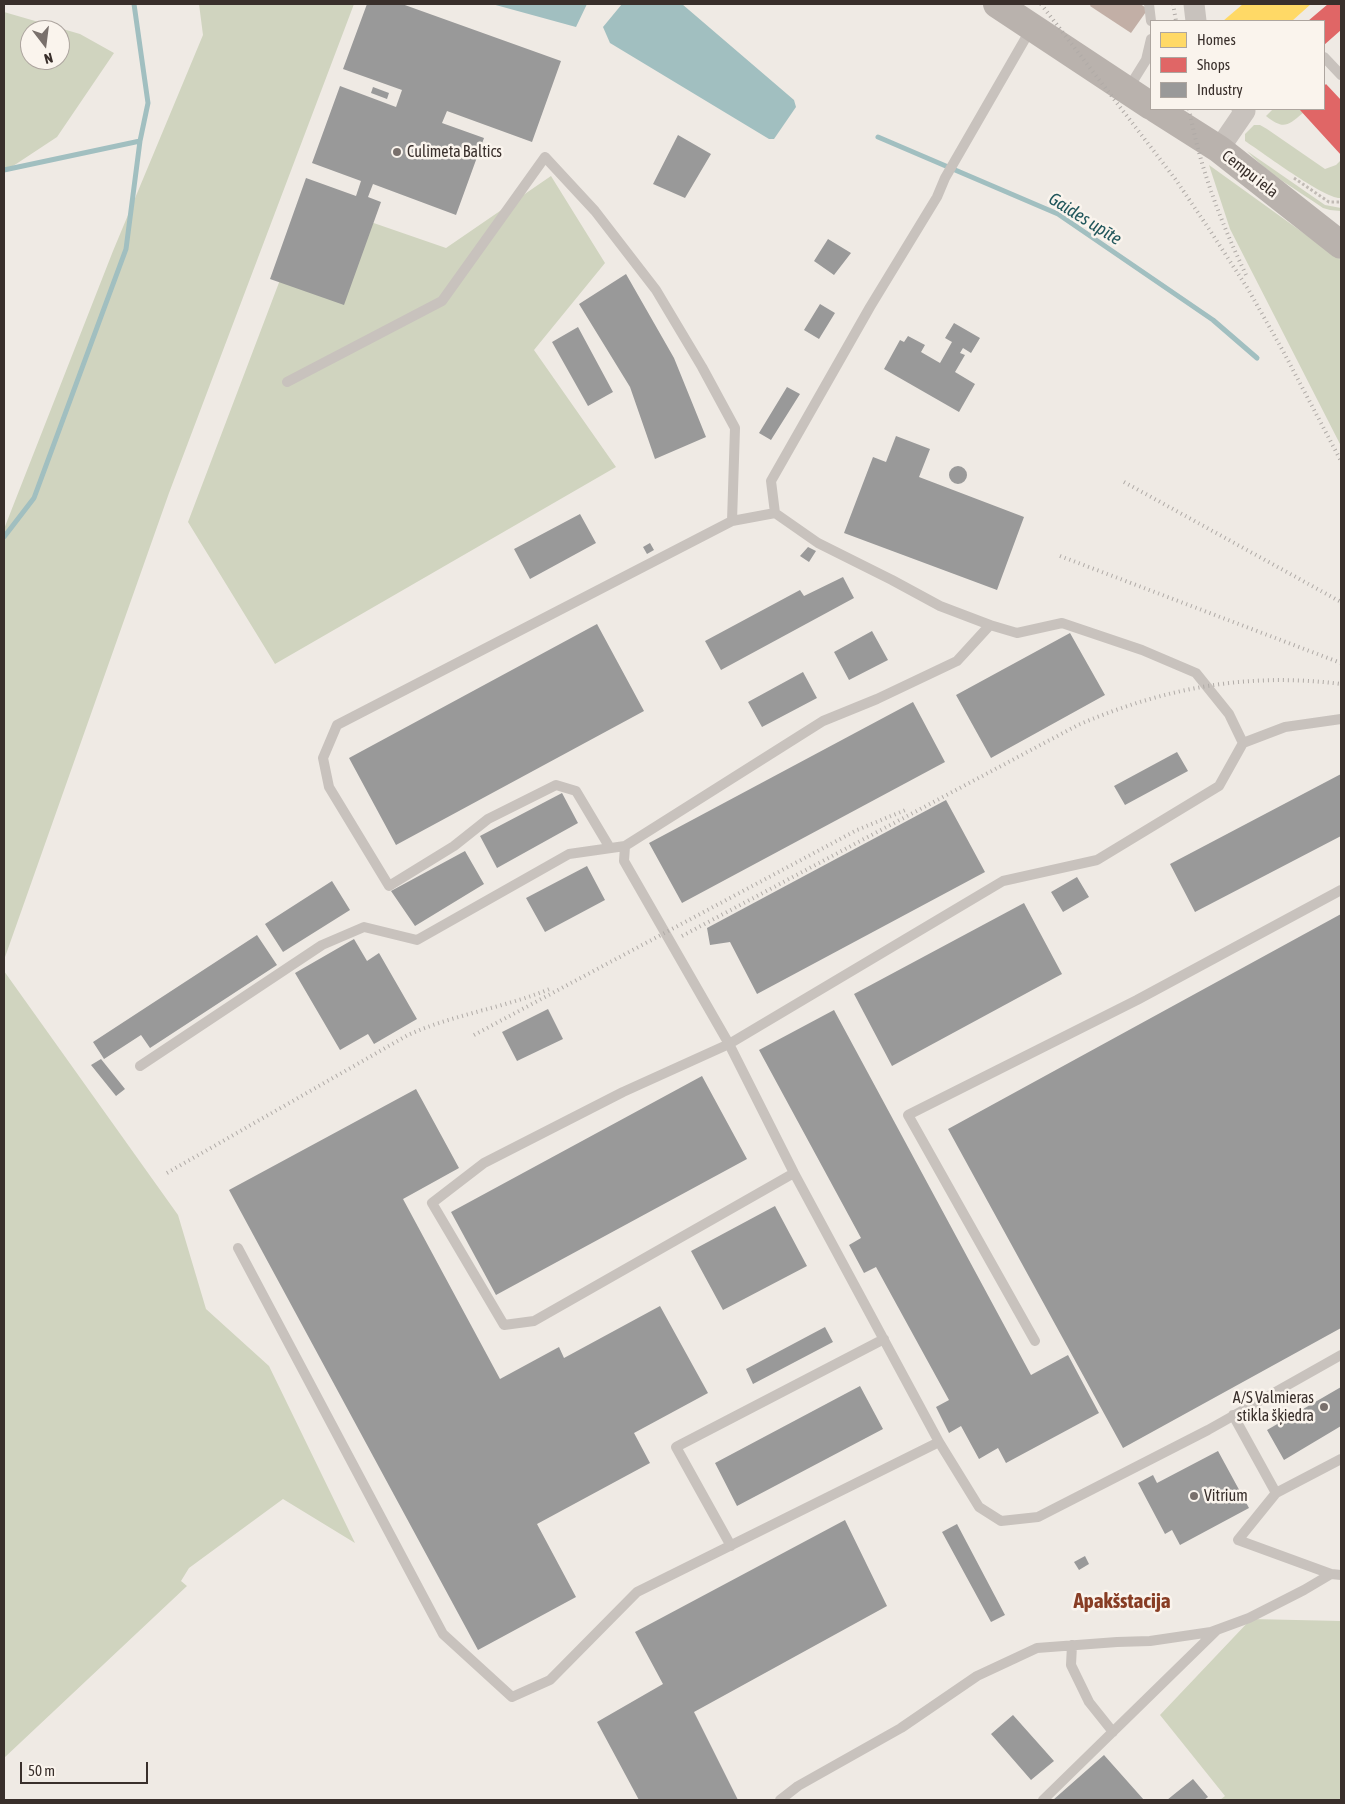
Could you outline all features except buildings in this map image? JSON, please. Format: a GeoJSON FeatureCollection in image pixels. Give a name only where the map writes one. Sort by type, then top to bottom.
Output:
{"type":"FeatureCollection","features":[{"type":"Feature","properties":{"kind":"main road"},"geometry":{"type":"LineString","coordinates":[[997,4],[1150,105]]}},
{"type":"Feature","properties":{"kind":"main road","name":"Cempu iela"},"geometry":{"type":"LineString","coordinates":[[1158,110],[1218,149],[1340,241]]}},
{"type":"Feature","properties":{"kind":"street"},"geometry":{"type":"LineString","coordinates":[[1194,4],[1196,20]]}},
{"type":"Feature","properties":{"kind":"street"},"geometry":{"type":"LineString","coordinates":[[1218,149],[1245,111],[1244,110]]}},
{"type":"Feature","properties":{"kind":"lane"},"geometry":{"type":"LineString","coordinates":[[1149,4],[1151,20]]}},
{"type":"Feature","properties":{"kind":"lane"},"geometry":{"type":"LineString","coordinates":[[775,513],[771,480],[870,307],[937,196],[945,178],[1032,27]]}},
{"type":"Feature","properties":{"kind":"lane"},"geometry":{"type":"LineString","coordinates":[[1128,90],[1146,60],[1150,43]]}},
{"type":"Feature","properties":{"kind":"lane"},"geometry":{"type":"LineString","coordinates":[[1325,58],[1341,75]]}},
{"type":"Feature","properties":{"kind":"lane"},"geometry":{"type":"LineString","coordinates":[[287,382],[442,301],[545,156],[596,211],[656,290],[702,367],[735,428],[732,521]]}},
{"type":"Feature","properties":{"kind":"lane"},"geometry":{"type":"LineString","coordinates":[[610,848],[576,792],[556,785],[488,819],[454,846],[389,886],[329,788],[323,758],[337,726],[732,521],[775,513],[818,543],[940,606],[1017,633],[1062,623],[1142,650],[1196,673],[1229,714],[1243,743]]}},
{"type":"Feature","properties":{"kind":"lane"},"geometry":{"type":"LineString","coordinates":[[140,1066],[322,944],[364,927],[418,940],[569,854],[625,846],[823,720],[877,699],[957,660],[990,625]]}},
{"type":"Feature","properties":{"kind":"lane"},"geometry":{"type":"LineString","coordinates":[[794,1173],[534,1321],[504,1325],[432,1203],[484,1163],[622,1092],[729,1044],[1003,881],[1097,860],[1219,786],[1243,743],[1285,727],[1341,719]]}},
{"type":"Feature","properties":{"kind":"lane"},"geometry":{"type":"LineString","coordinates":[[625,846],[624,861],[729,1044],[794,1173],[939,1442],[979,1507],[1001,1522],[1038,1517],[1233,1415],[1341,1355]]}},
{"type":"Feature","properties":{"kind":"lane"},"geometry":{"type":"LineString","coordinates":[[1035,1341],[908,1115],[1137,1000],[1341,890]]}},
{"type":"Feature","properties":{"kind":"lane"},"geometry":{"type":"LineString","coordinates":[[238,1248],[443,1634],[512,1697],[550,1680],[637,1592],[939,1442]]}},
{"type":"Feature","properties":{"kind":"lane"},"geometry":{"type":"LineString","coordinates":[[731,1546],[676,1447],[884,1339]]}},
{"type":"Feature","properties":{"kind":"lane"},"geometry":{"type":"LineString","coordinates":[[1233,1415],[1276,1493]]}},
{"type":"Feature","properties":{"kind":"lane"},"geometry":{"type":"LineString","coordinates":[[1336,1574],[1238,1540],[1276,1493],[1341,1459]]}},
{"type":"Feature","properties":{"kind":"lane"},"geometry":{"type":"LineString","coordinates":[[780,1800],[798,1786],[901,1728],[977,1676],[1037,1648],[1150,1641],[1218,1629],[1249,1618],[1336,1574]]}},
{"type":"Feature","properties":{"kind":"lane"},"geometry":{"type":"LineString","coordinates":[[1043,1800],[1218,1629]]}},
{"type":"Feature","properties":{"kind":"lane"},"geometry":{"type":"LineString","coordinates":[[1072,1645],[1070,1665],[1089,1702],[1113,1732]]}},
{"type":"Feature","properties":{"kind":"green space"},"geometry":{"type":"Polygon","coordinates":[[[199,4],[354,4],[169,493],[4,960],[4,529],[113,251],[203,35],[199,4]]]}},
{"type":"Feature","properties":{"kind":"green space"},"geometry":{"type":"Polygon","coordinates":[[[4,12],[32,20],[20,20],[20,70],[70,70],[70,31],[80,34],[114,53],[57,137],[4,172],[4,12]]]}},
{"type":"Feature","properties":{"kind":"green space"},"geometry":{"type":"Polygon","coordinates":[[[1272,110],[1300,110],[1303,113],[1285,125],[1281,125],[1266,116],[1272,110]]]}},
{"type":"Feature","properties":{"kind":"green space"},"geometry":{"type":"Polygon","coordinates":[[[1254,125],[1260,125],[1267,129],[1325,169],[1336,165],[1341,160],[1341,198],[1333,197],[1309,184],[1245,141],[1245,134],[1254,125]]]}},
{"type":"Feature","properties":{"kind":"green space"},"geometry":{"type":"Polygon","coordinates":[[[1247,151],[1325,205],[1341,208],[1341,211],[1323,208],[1273,174],[1247,151]]]}},
{"type":"Feature","properties":{"kind":"green space"},"geometry":{"type":"Polygon","coordinates":[[[1209,165],[1341,260],[1341,446],[1230,229],[1209,165]]]}},
{"type":"Feature","properties":{"kind":"green space"},"geometry":{"type":"Polygon","coordinates":[[[551,176],[605,263],[534,350],[616,467],[275,664],[188,522],[310,201],[446,248],[551,176]]]}},
{"type":"Feature","properties":{"kind":"green space"},"geometry":{"type":"Polygon","coordinates":[[[4,971],[178,1215],[206,1309],[269,1366],[355,1543],[283,1499],[189,1568],[181,1581],[187,1586],[4,1758],[4,971]]]}},
{"type":"Feature","properties":{"kind":"green space"},"geometry":{"type":"Polygon","coordinates":[[[1251,1619],[1341,1621],[1341,1800],[1220,1800],[1225,1796],[1160,1715],[1251,1619]]]}},
{"type":"Feature","properties":{"kind":"water"},"geometry":{"type":"Polygon","coordinates":[[[492,4],[587,4],[576,27],[492,4]]]}},
{"type":"Feature","properties":{"kind":"water"},"geometry":{"type":"Polygon","coordinates":[[[622,4],[682,4],[794,100],[796,107],[774,139],[769,139],[610,43],[603,27],[622,4]]]}},
{"type":"Feature","properties":{"kind":"waterway"},"geometry":{"type":"LineString","coordinates":[[4,170],[140,141],[148,103],[134,4]]}},
{"type":"Feature","properties":{"kind":"waterway","name":"Gaides upīte"},"geometry":{"type":"LineString","coordinates":[[878,137],[1058,214],[1213,320],[1257,358]]}},
{"type":"Feature","properties":{"kind":"waterway"},"geometry":{"type":"LineString","coordinates":[[4,537],[34,498],[126,249],[140,141]]}},
{"type":"Feature","properties":{"kind":"railway"},"geometry":{"type":"LineString","coordinates":[[1041,4],[1176,180],[1209,229],[1248,289],[1341,461]]}},
{"type":"Feature","properties":{"kind":"railway"},"geometry":{"type":"LineString","coordinates":[[1173,4],[1176,20]]}},
{"type":"Feature","properties":{"kind":"railway"},"geometry":{"type":"LineString","coordinates":[[1189,110],[1199,153],[1212,195],[1247,277]]}},
{"type":"Feature","properties":{"kind":"railway"},"geometry":{"type":"LineString","coordinates":[[1124,482],[1341,602]]}},
{"type":"Feature","properties":{"kind":"railway"},"geometry":{"type":"LineString","coordinates":[[1060,556],[1341,663]]}},
{"type":"Feature","properties":{"kind":"railway"},"geometry":{"type":"LineString","coordinates":[[682,936],[1078,725],[1110,712],[1142,701],[1207,686],[1273,680],[1341,684]]}},
{"type":"Feature","properties":{"kind":"railway"},"geometry":{"type":"LineString","coordinates":[[474,1035],[857,830],[908,809]]}},
{"type":"Feature","properties":{"kind":"railway"},"geometry":{"type":"LineString","coordinates":[[167,1173],[408,1035],[552,988]]}},
{"type":"Feature","properties":{"kind":"place","name":"Culimeta Baltics"},"geometry":{"type":"Point","coordinates":[397,152]}},
{"type":"Feature","properties":{"kind":"place","name":"A/S Valmieras stikla šķiedra"},"geometry":{"type":"Point","coordinates":[1324,1407]}},
{"type":"Feature","properties":{"kind":"place","name":"Vitrium"},"geometry":{"type":"Point","coordinates":[1194,1496]}},
{"type":"Feature","properties":{"kind":"district","name":"Apakšstacija"},"geometry":{"type":"Point","coordinates":[1122,1601]}}]}
